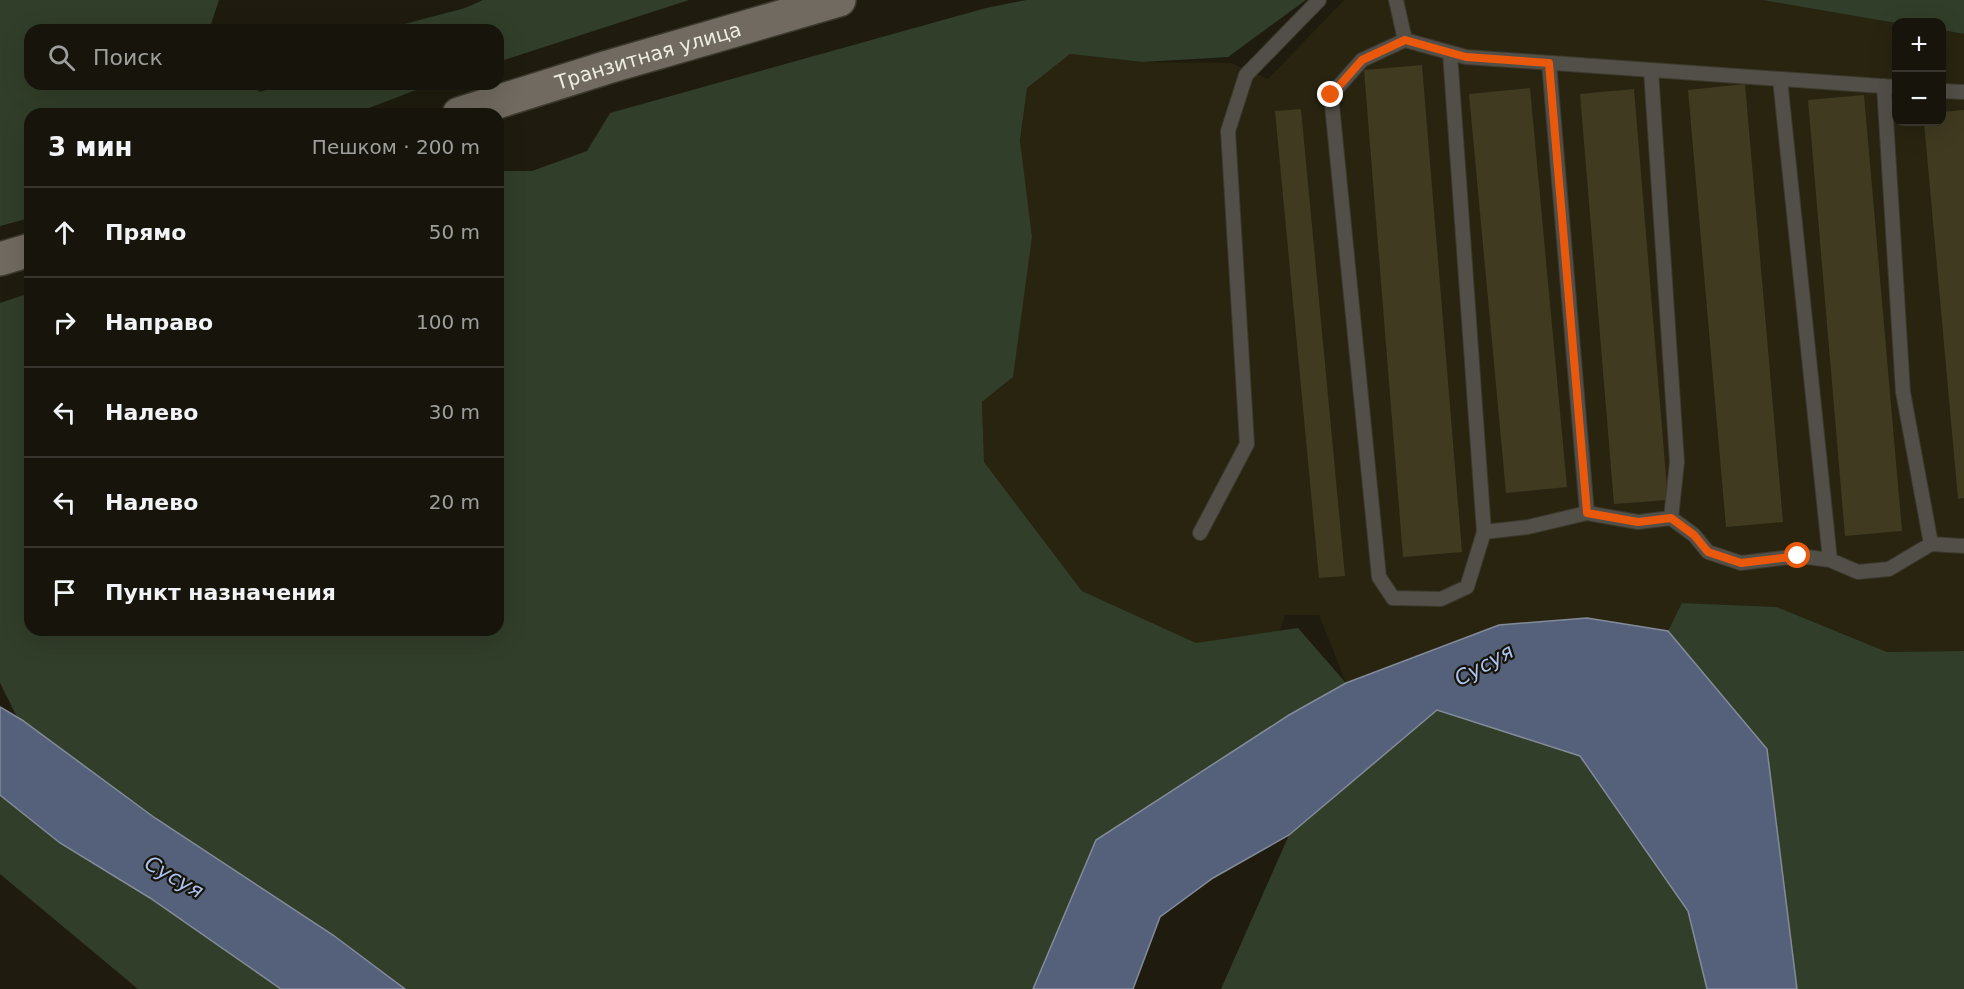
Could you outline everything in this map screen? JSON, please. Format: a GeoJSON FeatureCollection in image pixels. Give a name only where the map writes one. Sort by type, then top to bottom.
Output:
{"type":"FeatureCollection","features":[{"type":"Feature","properties":{"kind":"main road","name":"Транзитная улица"},"geometry":{"type":"LineString","coordinates":[[478,108],[608,67],[839,0]]}},
{"type":"Feature","properties":{"kind":"main road"},"geometry":{"type":"LineString","coordinates":[[0,260],[24,252]]}},
{"type":"Feature","properties":{"kind":"lane"},"geometry":{"type":"LineString","coordinates":[[1200,533],[1247,444],[1228,131],[1246,75],[1319,0]]}},
{"type":"Feature","properties":{"kind":"lane"},"geometry":{"type":"LineString","coordinates":[[1396,0],[1405,40]]}},
{"type":"Feature","properties":{"kind":"lane"},"geometry":{"type":"LineString","coordinates":[[1450,52],[1484,532],[1467,587],[1441,599],[1393,598],[1379,577],[1331,95],[1362,60],[1405,40],[1450,52],[1466,57],[1890,87],[1903,392],[1931,544]]}},
{"type":"Feature","properties":{"kind":"lane"},"geometry":{"type":"LineString","coordinates":[[1549,63],[1587,513]]}},
{"type":"Feature","properties":{"kind":"lane"},"geometry":{"type":"LineString","coordinates":[[1651,70],[1677,462],[1671,518]]}},
{"type":"Feature","properties":{"kind":"lane"},"geometry":{"type":"LineString","coordinates":[[1780,80],[1830,560]]}},
{"type":"Feature","properties":{"kind":"lane"},"geometry":{"type":"LineString","coordinates":[[1946,91],[1964,92]]}},
{"type":"Feature","properties":{"kind":"lane"},"geometry":{"type":"LineString","coordinates":[[1484,532],[1528,527],[1587,513],[1638,522],[1671,518],[1694,535],[1708,552],[1741,563],[1798,556],[1830,560],[1858,572],[1889,569],[1931,544],[1964,546]]}},
{"type":"Feature","properties":{"kind":"shaded area"},"geometry":{"type":"Polygon","coordinates":[[[1344,0],[1762,0],[1892,22],[1892,126],[1946,126],[1946,31],[1964,34],[1964,651],[1887,652],[1777,607],[1683,603],[1668,631],[1587,618],[1499,625],[1346,683],[1319,615],[1285,615],[1276,643],[1196,643],[1082,591],[984,462],[982,402],[1010,380],[1032,238],[1020,146],[1027,87],[1070,54],[1143,62],[1231,63],[1268,79],[1344,0]]]}},
{"type":"Feature","properties":{"kind":"green space"},"geometry":{"type":"Polygon","coordinates":[[[0,0],[219,0],[211,24],[24,24],[24,90],[257,90],[260,92],[266,90],[416,90],[369,108],[24,108],[24,220],[0,226],[0,0]]]}},
{"type":"Feature","properties":{"kind":"green space"},"geometry":{"type":"Polygon","coordinates":[[[483,0],[689,0],[504,60],[504,24],[405,24],[465,8],[483,0]]]}},
{"type":"Feature","properties":{"kind":"green space"},"geometry":{"type":"Polygon","coordinates":[[[1026,0],[1306,0],[1228,57],[1143,62],[1070,54],[1027,88],[1020,141],[1032,237],[1013,377],[982,402],[984,462],[1082,591],[1196,643],[1298,628],[1346,683],[1289,716],[1096,840],[1033,989],[405,989],[333,935],[155,818],[16,715],[0,683],[0,303],[24,295],[24,636],[504,636],[504,171],[532,171],[587,151],[610,113],[986,8],[1026,0]]]}},
{"type":"Feature","properties":{"kind":"green space"},"geometry":{"type":"Polygon","coordinates":[[[1762,0],[1964,0],[1964,34],[1946,31],[1946,18],[1892,18],[1892,22],[1762,0]]]}},
{"type":"Feature","properties":{"kind":"green space"},"geometry":{"type":"Polygon","coordinates":[[[1682,603],[1777,607],[1887,652],[1964,651],[1964,989],[1797,989],[1767,749],[1668,631],[1682,603]]]}},
{"type":"Feature","properties":{"kind":"green space"},"geometry":{"type":"Polygon","coordinates":[[[1436,710],[1580,756],[1689,911],[1707,989],[1221,989],[1289,835],[1436,710]]]}},
{"type":"Feature","properties":{"kind":"green space"},"geometry":{"type":"Polygon","coordinates":[[[0,795],[60,843],[150,898],[281,989],[138,989],[0,874],[0,795]]]}},
{"type":"Feature","properties":{"kind":"water","name":"Сусуя"},"geometry":{"type":"Polygon","coordinates":[[[1587,618],[1668,631],[1767,749],[1797,989],[1707,989],[1688,911],[1580,756],[1437,710],[1289,835],[1213,878],[1160,917],[1133,989],[1033,989],[1096,840],[1289,715],[1346,683],[1499,625],[1587,618]]]}},
{"type":"Feature","properties":{"kind":"water","name":"Сусуя"},"geometry":{"type":"Polygon","coordinates":[[[0,707],[22,720],[155,818],[333,935],[405,989],[281,989],[150,898],[60,843],[0,795],[0,707]]]}},
{"type":"Feature","properties":{"kind":"building"},"geometry":{"type":"Polygon","coordinates":[[[1422,65],[1462,552],[1403,557],[1364,70],[1422,65]]]}},
{"type":"Feature","properties":{"kind":"building"},"geometry":{"type":"Polygon","coordinates":[[[1745,84],[1783,522],[1726,527],[1688,90],[1745,84]]]}},
{"type":"Feature","properties":{"kind":"building"},"geometry":{"type":"Polygon","coordinates":[[[1530,88],[1567,487],[1506,493],[1469,94],[1530,88]]]}},
{"type":"Feature","properties":{"kind":"building"},"geometry":{"type":"Polygon","coordinates":[[[1634,89],[1668,500],[1614,504],[1580,94],[1634,89]]]}},
{"type":"Feature","properties":{"kind":"building"},"geometry":{"type":"Polygon","coordinates":[[[1864,95],[1902,531],[1845,536],[1808,100],[1864,95]]]}},
{"type":"Feature","properties":{"kind":"building"},"geometry":{"type":"Polygon","coordinates":[[[1301,109],[1345,576],[1319,578],[1275,111],[1301,109]]]}},
{"type":"Feature","properties":{"kind":"building"},"geometry":{"type":"Polygon","coordinates":[[[1964,110],[1964,498],[1958,499],[1924,126],[1946,126],[1946,112],[1964,110]]]}},
{"type":"Feature","properties":{"kind":"route"},"geometry":{"type":"LineString","coordinates":[[1331,95],[1362,60],[1405,40],[1466,57],[1549,63],[1587,513],[1638,522],[1671,518],[1694,535],[1708,552],[1741,563],[1798,556]]}}]}
